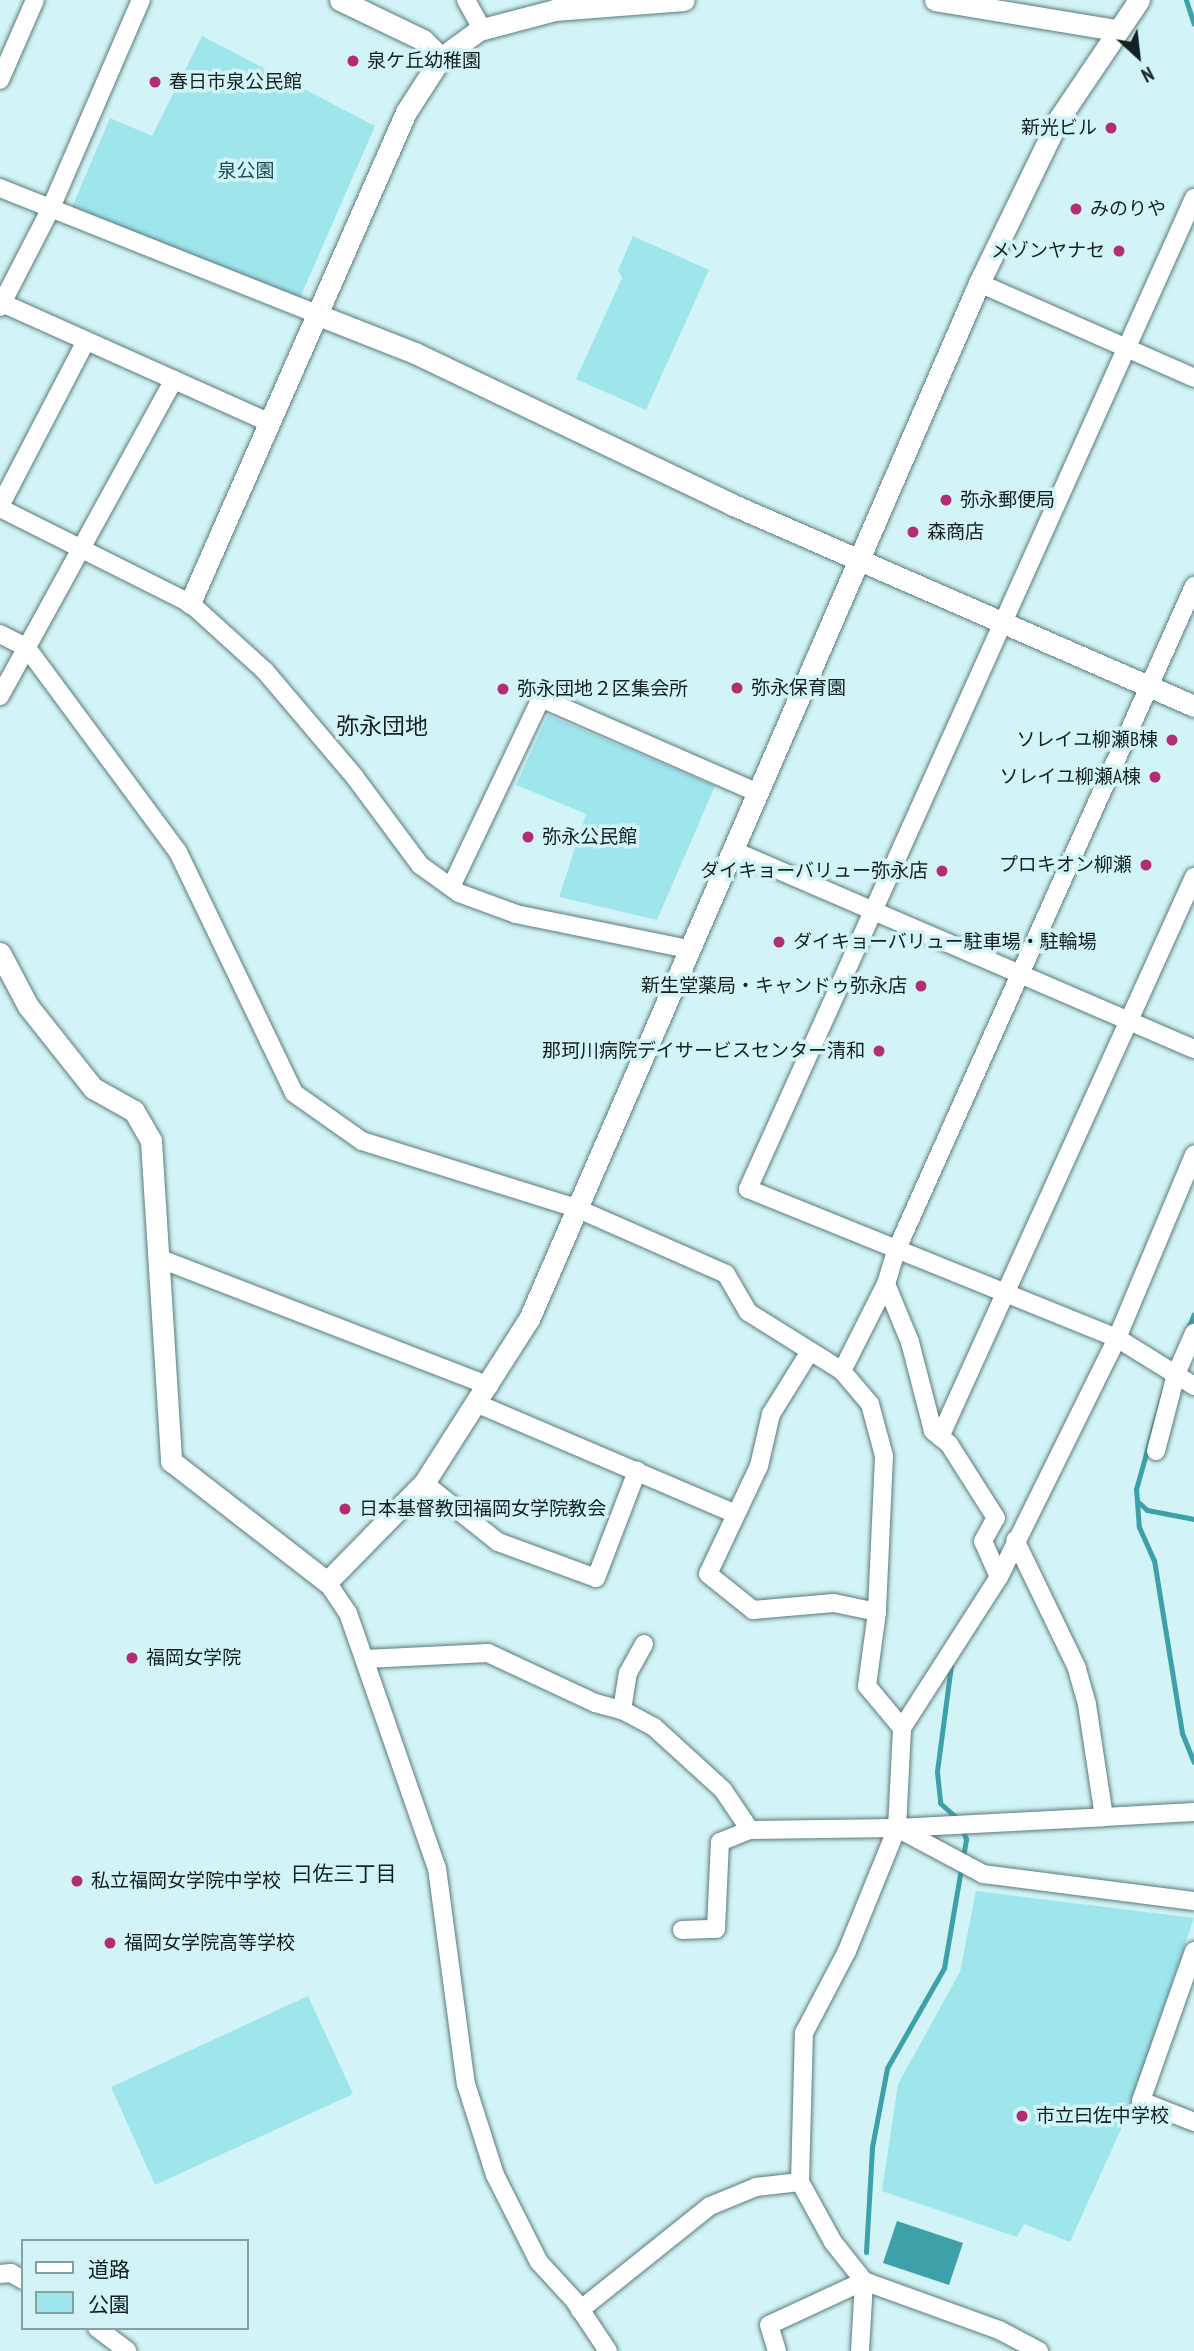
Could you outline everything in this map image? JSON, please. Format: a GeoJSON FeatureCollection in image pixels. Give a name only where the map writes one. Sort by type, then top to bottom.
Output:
{"type":"FeatureCollection","features":[{"type":"Feature","properties":{"kind":"street"},"geometry":{"type":"LineString","coordinates":[[0,80],[36,0]]}},
{"type":"Feature","properties":{"kind":"street"},"geometry":{"type":"LineString","coordinates":[[141,0],[50,210],[1,305],[268,422]]}},
{"type":"Feature","properties":{"kind":"street"},"geometry":{"type":"LineString","coordinates":[[340,0],[423,40],[441,58]]}},
{"type":"Feature","properties":{"kind":"street"},"geometry":{"type":"LineString","coordinates":[[466,0],[482,29]]}},
{"type":"Feature","properties":{"kind":"street"},"geometry":{"type":"LineString","coordinates":[[190,603],[406,112],[441,58],[482,29],[555,10],[684,0]]}},
{"type":"Feature","properties":{"kind":"street"},"geometry":{"type":"LineString","coordinates":[[935,0],[1117,30]]}},
{"type":"Feature","properties":{"kind":"street"},"geometry":{"type":"LineString","coordinates":[[327,1582],[424,1483],[483,1395],[529,1319],[979,283],[1058,121],[1139,0]]}},
{"type":"Feature","properties":{"kind":"street"},"geometry":{"type":"LineString","coordinates":[[0,188],[415,353],[732,504],[1194,706]]}},
{"type":"Feature","properties":{"kind":"street"},"geometry":{"type":"LineString","coordinates":[[1194,198],[1000,621],[748,1189],[1117,1338],[1194,1387]]}},
{"type":"Feature","properties":{"kind":"street"},"geometry":{"type":"LineString","coordinates":[[979,283],[1194,378]]}},
{"type":"Feature","properties":{"kind":"street"},"geometry":{"type":"LineString","coordinates":[[85,343],[0,507],[79,551],[190,603],[265,671],[355,776],[420,865],[451,887],[516,914],[688,950]]}},
{"type":"Feature","properties":{"kind":"street"},"geometry":{"type":"LineString","coordinates":[[0,696],[174,380]]}},
{"type":"Feature","properties":{"kind":"street"},"geometry":{"type":"LineString","coordinates":[[842,1371],[886,1284],[896,1251],[1194,586]]}},
{"type":"Feature","properties":{"kind":"street"},"geometry":{"type":"LineString","coordinates":[[0,634],[27,648],[178,852],[294,1093],[362,1141],[576,1208],[726,1274],[748,1312],[809,1353],[842,1371],[870,1404],[884,1455],[877,1612],[867,1686],[902,1728]]}},
{"type":"Feature","properties":{"kind":"street"},"geometry":{"type":"LineString","coordinates":[[451,887],[541,698],[756,792]]}},
{"type":"Feature","properties":{"kind":"street"},"geometry":{"type":"LineString","coordinates":[[732,850],[1194,1049]]}},
{"type":"Feature","properties":{"kind":"street"},"geometry":{"type":"LineString","coordinates":[[940,1437],[1194,877]]}},
{"type":"Feature","properties":{"kind":"street"},"geometry":{"type":"LineString","coordinates":[[0,953],[28,1006],[93,1088],[134,1111],[151,1141],[171,1461],[327,1582],[348,1613],[437,1868],[466,2084],[495,2175],[539,2262],[580,2311],[608,2351]]}},
{"type":"Feature","properties":{"kind":"street"},"geometry":{"type":"LineString","coordinates":[[1039,2351],[999,2330],[864,2281],[833,2242],[800,2182],[804,2033],[847,1951],[897,1828],[902,1728],[999,1577],[1117,1338],[1194,1155]]}},
{"type":"Feature","properties":{"kind":"street"},"geometry":{"type":"LineString","coordinates":[[158,1258],[483,1395],[637,1471],[736,1514]]}},
{"type":"Feature","properties":{"kind":"street"},"geometry":{"type":"LineString","coordinates":[[886,1284],[910,1342],[933,1431],[964,1466],[996,1518],[983,1541],[999,1577]]}},
{"type":"Feature","properties":{"kind":"street"},"geometry":{"type":"LineString","coordinates":[[1156,1451],[1170,1370],[1194,1333]]}},
{"type":"Feature","properties":{"kind":"street"},"geometry":{"type":"LineString","coordinates":[[809,1353],[771,1414],[758,1466],[708,1574],[753,1610],[834,1602],[877,1612]]}},
{"type":"Feature","properties":{"kind":"street"},"geometry":{"type":"LineString","coordinates":[[424,1483],[498,1542],[596,1578],[637,1471]]}},
{"type":"Feature","properties":{"kind":"street"},"geometry":{"type":"LineString","coordinates":[[1016,1541],[1077,1668],[1087,1704],[1104,1817]]}},
{"type":"Feature","properties":{"kind":"street"},"geometry":{"type":"LineString","coordinates":[[622,1710],[628,1672],[644,1644]]}},
{"type":"Feature","properties":{"kind":"street"},"geometry":{"type":"LineString","coordinates":[[365,1659],[488,1653],[595,1703],[622,1710],[654,1727],[723,1790],[750,1830]]}},
{"type":"Feature","properties":{"kind":"street"},"geometry":{"type":"LineString","coordinates":[[682,1930],[716,1929],[720,1842],[750,1830],[897,1828],[1194,1812]]}},
{"type":"Feature","properties":{"kind":"street"},"geometry":{"type":"LineString","coordinates":[[897,1828],[983,1874],[1194,1901]]}},
{"type":"Feature","properties":{"kind":"street"},"geometry":{"type":"LineString","coordinates":[[1192,2115],[1141,2101],[1194,1951]]}},
{"type":"Feature","properties":{"kind":"street"},"geometry":{"type":"LineString","coordinates":[[580,2311],[710,2206],[756,2187],[800,2182]]}},
{"type":"Feature","properties":{"kind":"street"},"geometry":{"type":"LineString","coordinates":[[0,2274],[11,2273],[21,2279]]}},
{"type":"Feature","properties":{"kind":"street"},"geometry":{"type":"LineString","coordinates":[[777,2351],[769,2325],[864,2281]]}},
{"type":"Feature","properties":{"kind":"street"},"geometry":{"type":"LineString","coordinates":[[860,2351],[864,2281]]}},
{"type":"Feature","properties":{"kind":"street"},"geometry":{"type":"LineString","coordinates":[[100,2330],[127,2351]]}},
{"type":"Feature","properties":{"kind":"green space","name":"泉公園"},"geometry":{"type":"Polygon","coordinates":[[[202,36],[375,126],[300,298],[292,299],[72,207],[110,118],[152,136],[202,36]]]}},
{"type":"Feature","properties":{"kind":"green space"},"geometry":{"type":"Polygon","coordinates":[[[633,236],[709,270],[646,410],[576,379],[622,278],[618,270],[633,236]]]}},
{"type":"Feature","properties":{"kind":"green space"},"geometry":{"type":"Polygon","coordinates":[[[548,715],[715,786],[657,920],[559,897],[586,814],[516,785],[548,715]]]}},
{"type":"Feature","properties":{"kind":"green space"},"geometry":{"type":"Polygon","coordinates":[[[976,1891],[1194,1918],[1127,2116],[1070,2242],[1024,2224],[1017,2237],[882,2191],[898,2084],[960,1972],[976,1891]]]}},
{"type":"Feature","properties":{"kind":"green space"},"geometry":{"type":"Polygon","coordinates":[[[308,1996],[353,2094],[155,2185],[111,2087],[308,1996]]]}},
{"type":"Feature","properties":{"kind":"shaded area"},"geometry":{"type":"Polygon","coordinates":[[[897,2221],[963,2243],[949,2285],[883,2263],[897,2221]]]}},
{"type":"Feature","properties":{"kind":"waterway"},"geometry":{"type":"LineString","coordinates":[[1186,0],[1194,24]]}},
{"type":"Feature","properties":{"kind":"waterway"},"geometry":{"type":"LineString","coordinates":[[1187,1331],[1194,1314]]}},
{"type":"Feature","properties":{"kind":"waterway"},"geometry":{"type":"LineString","coordinates":[[1164,1389],[1136,1489],[1137,1501],[1147,1510],[1194,1519]]}},
{"type":"Feature","properties":{"kind":"waterway"},"geometry":{"type":"LineString","coordinates":[[1137,1501],[1139,1527],[1154,1560],[1182,1733],[1194,1762]]}},
{"type":"Feature","properties":{"kind":"waterway"},"geometry":{"type":"LineString","coordinates":[[951,1665],[937,1772],[940,1803],[959,1820]]}},
{"type":"Feature","properties":{"kind":"waterway"},"geometry":{"type":"LineString","coordinates":[[866,2252],[872,2147],[887,2068],[944,1968],[966,1839],[962,1829]]}},
{"type":"Feature","properties":{"kind":"place","name":"泉ケ丘幼稚園"},"geometry":{"type":"Point","coordinates":[353,61]}},
{"type":"Feature","properties":{"kind":"place","name":"春日市泉公民館"},"geometry":{"type":"Point","coordinates":[155,82]}},
{"type":"Feature","properties":{"kind":"place","name":"新光ビル"},"geometry":{"type":"Point","coordinates":[1111,128]}},
{"type":"Feature","properties":{"kind":"place","name":"みのりや"},"geometry":{"type":"Point","coordinates":[1076,209]}},
{"type":"Feature","properties":{"kind":"place","name":"メゾンヤナセ"},"geometry":{"type":"Point","coordinates":[1119,251]}},
{"type":"Feature","properties":{"kind":"place","name":"弥永郵便局"},"geometry":{"type":"Point","coordinates":[946,500]}},
{"type":"Feature","properties":{"kind":"place","name":"森商店"},"geometry":{"type":"Point","coordinates":[913,532]}},
{"type":"Feature","properties":{"kind":"place","name":"弥永保育園"},"geometry":{"type":"Point","coordinates":[737,688]}},
{"type":"Feature","properties":{"kind":"place","name":"弥永団地２区集会所"},"geometry":{"type":"Point","coordinates":[503,689]}},
{"type":"Feature","properties":{"kind":"place","name":"ソレイユ柳瀬B棟"},"geometry":{"type":"Point","coordinates":[1172,740]}},
{"type":"Feature","properties":{"kind":"place","name":"ソレイユ柳瀬A棟"},"geometry":{"type":"Point","coordinates":[1155,777]}},
{"type":"Feature","properties":{"kind":"place","name":"弥永公民館"},"geometry":{"type":"Point","coordinates":[528,837]}},
{"type":"Feature","properties":{"kind":"place","name":"プロキオン柳瀬"},"geometry":{"type":"Point","coordinates":[1146,865]}},
{"type":"Feature","properties":{"kind":"place","name":"ダイキョーバリュー弥永店"},"geometry":{"type":"Point","coordinates":[942,871]}},
{"type":"Feature","properties":{"kind":"place","name":"ダイキョーバリュー駐車場・駐輪場"},"geometry":{"type":"Point","coordinates":[779,942]}},
{"type":"Feature","properties":{"kind":"place","name":"新生堂薬局・キャンドゥ弥永店"},"geometry":{"type":"Point","coordinates":[921,986]}},
{"type":"Feature","properties":{"kind":"place","name":"那珂川病院デイサービスセンター清和"},"geometry":{"type":"Point","coordinates":[879,1051]}},
{"type":"Feature","properties":{"kind":"place","name":"日本基督教団福岡女学院教会"},"geometry":{"type":"Point","coordinates":[345,1509]}},
{"type":"Feature","properties":{"kind":"place","name":"福岡女学院"},"geometry":{"type":"Point","coordinates":[132,1658]}},
{"type":"Feature","properties":{"kind":"place","name":"私立福岡女学院中学校"},"geometry":{"type":"Point","coordinates":[77,1881]}},
{"type":"Feature","properties":{"kind":"place","name":"福岡女学院高等学校"},"geometry":{"type":"Point","coordinates":[110,1943]}},
{"type":"Feature","properties":{"kind":"place","name":"市立曰佐中学校"},"geometry":{"type":"Point","coordinates":[1022,2116]}},
{"type":"Feature","properties":{"kind":"district","name":"弥永団地"},"geometry":{"type":"Point","coordinates":[382,726]}},
{"type":"Feature","properties":{"kind":"district","name":"曰佐三丁目"},"geometry":{"type":"Point","coordinates":[344,1874]}}]}
